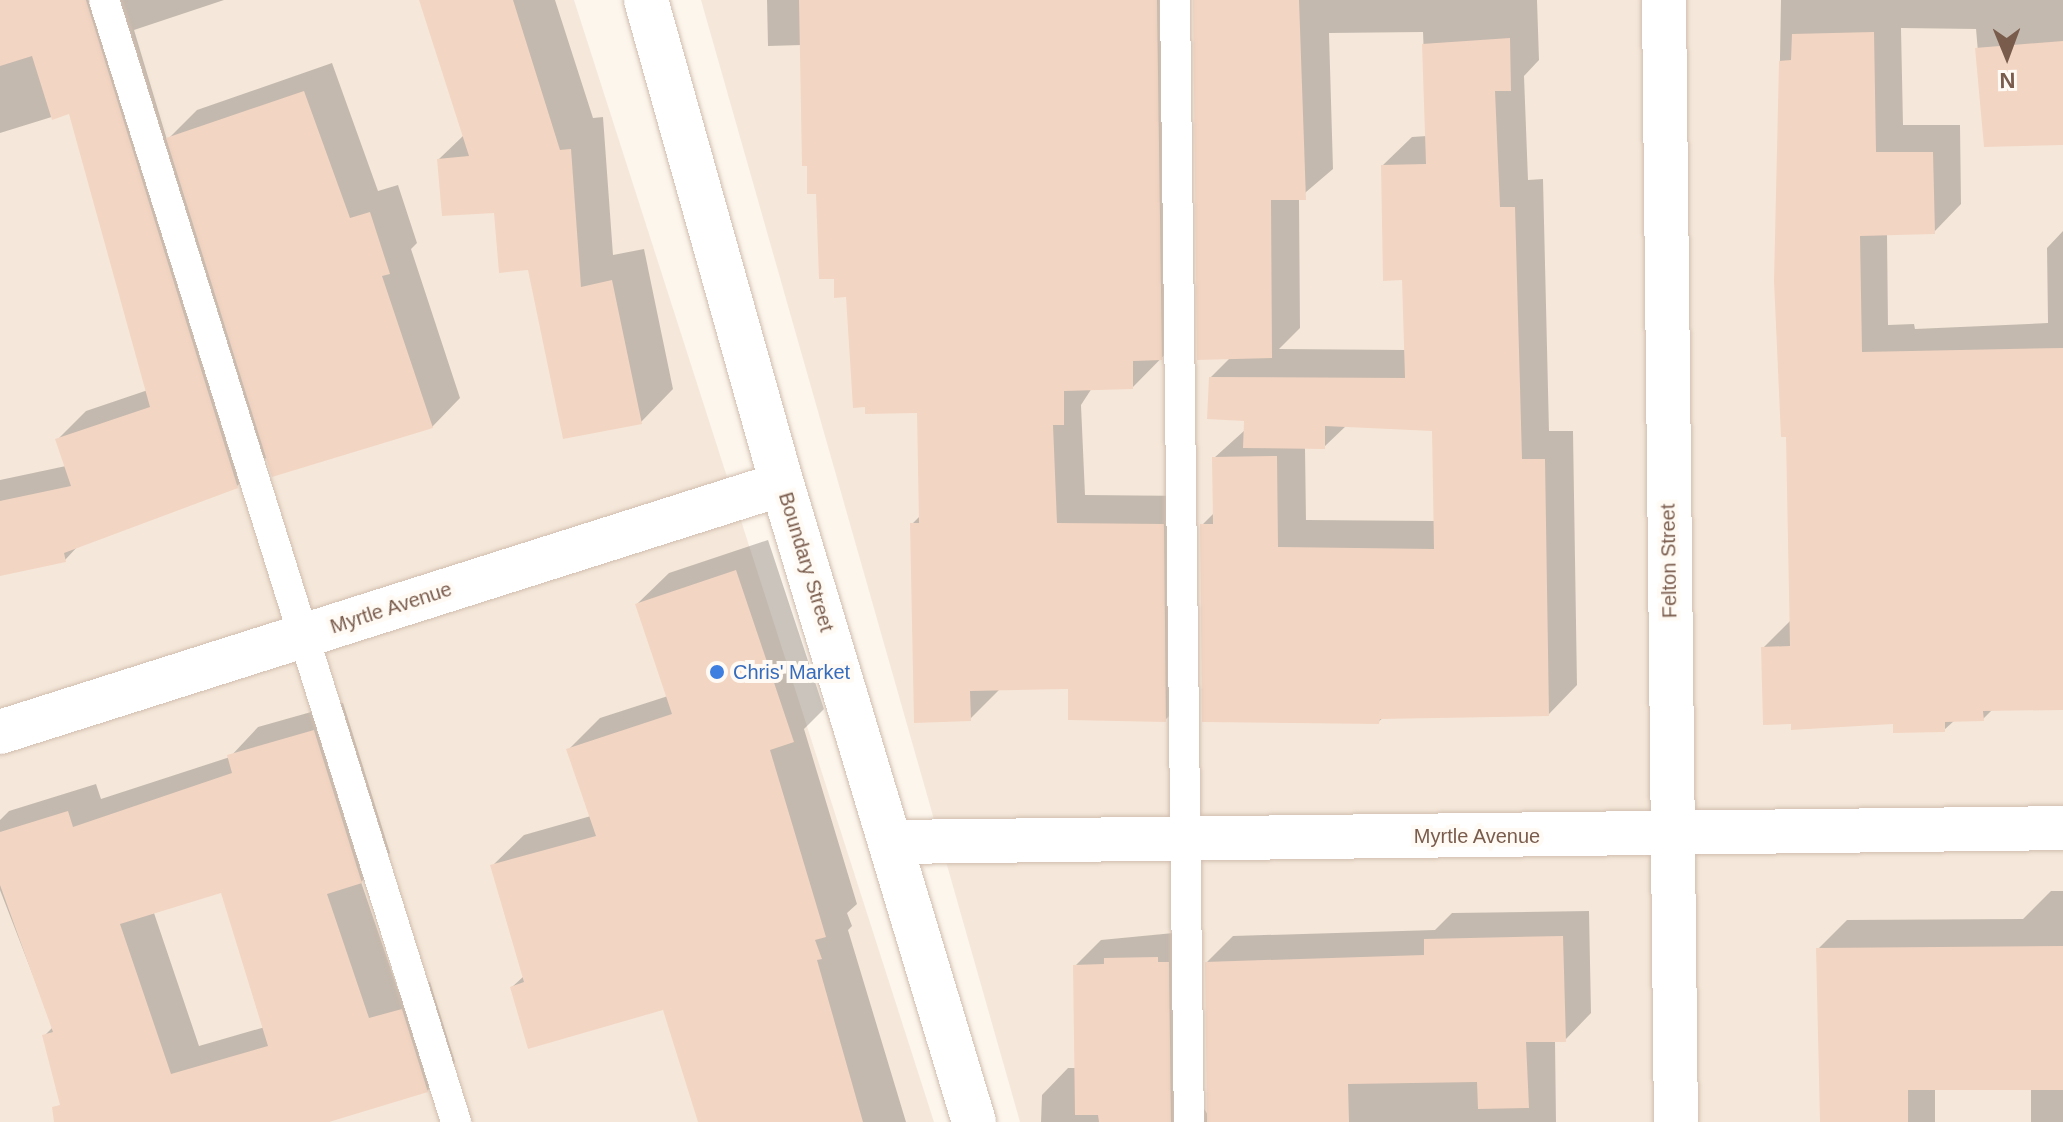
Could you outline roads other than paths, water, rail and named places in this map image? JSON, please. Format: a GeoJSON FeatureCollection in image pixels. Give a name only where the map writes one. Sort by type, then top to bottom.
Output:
{"type":"FeatureCollection","features":[{"type":"Feature","properties":{"kind":"street","name":"Boundary Street"},"geometry":{"type":"LineString","coordinates":[[646,0],[782,484],[974,1122]]}},
{"type":"Feature","properties":{"kind":"street","name":"Felton Street"},"geometry":{"type":"LineString","coordinates":[[1664,0],[1676,1122]]}},
{"type":"Feature","properties":{"kind":"street","name":"Myrtle Avenue"},"geometry":{"type":"LineString","coordinates":[[0,732],[782,484]]}},
{"type":"Feature","properties":{"kind":"street","name":"Myrtle Avenue"},"geometry":{"type":"LineString","coordinates":[[891,842],[2063,828]]}},
{"type":"Feature","properties":{"kind":"lane"},"geometry":{"type":"LineString","coordinates":[[104,0],[306,635],[456,1122]]}},
{"type":"Feature","properties":{"kind":"lane"},"geometry":{"type":"LineString","coordinates":[[1175,0],[1189,1122]]}},
{"type":"Feature","properties":{"kind":"place","name":"Chris' Market"},"geometry":{"type":"Point","coordinates":[717,672]}}]}
